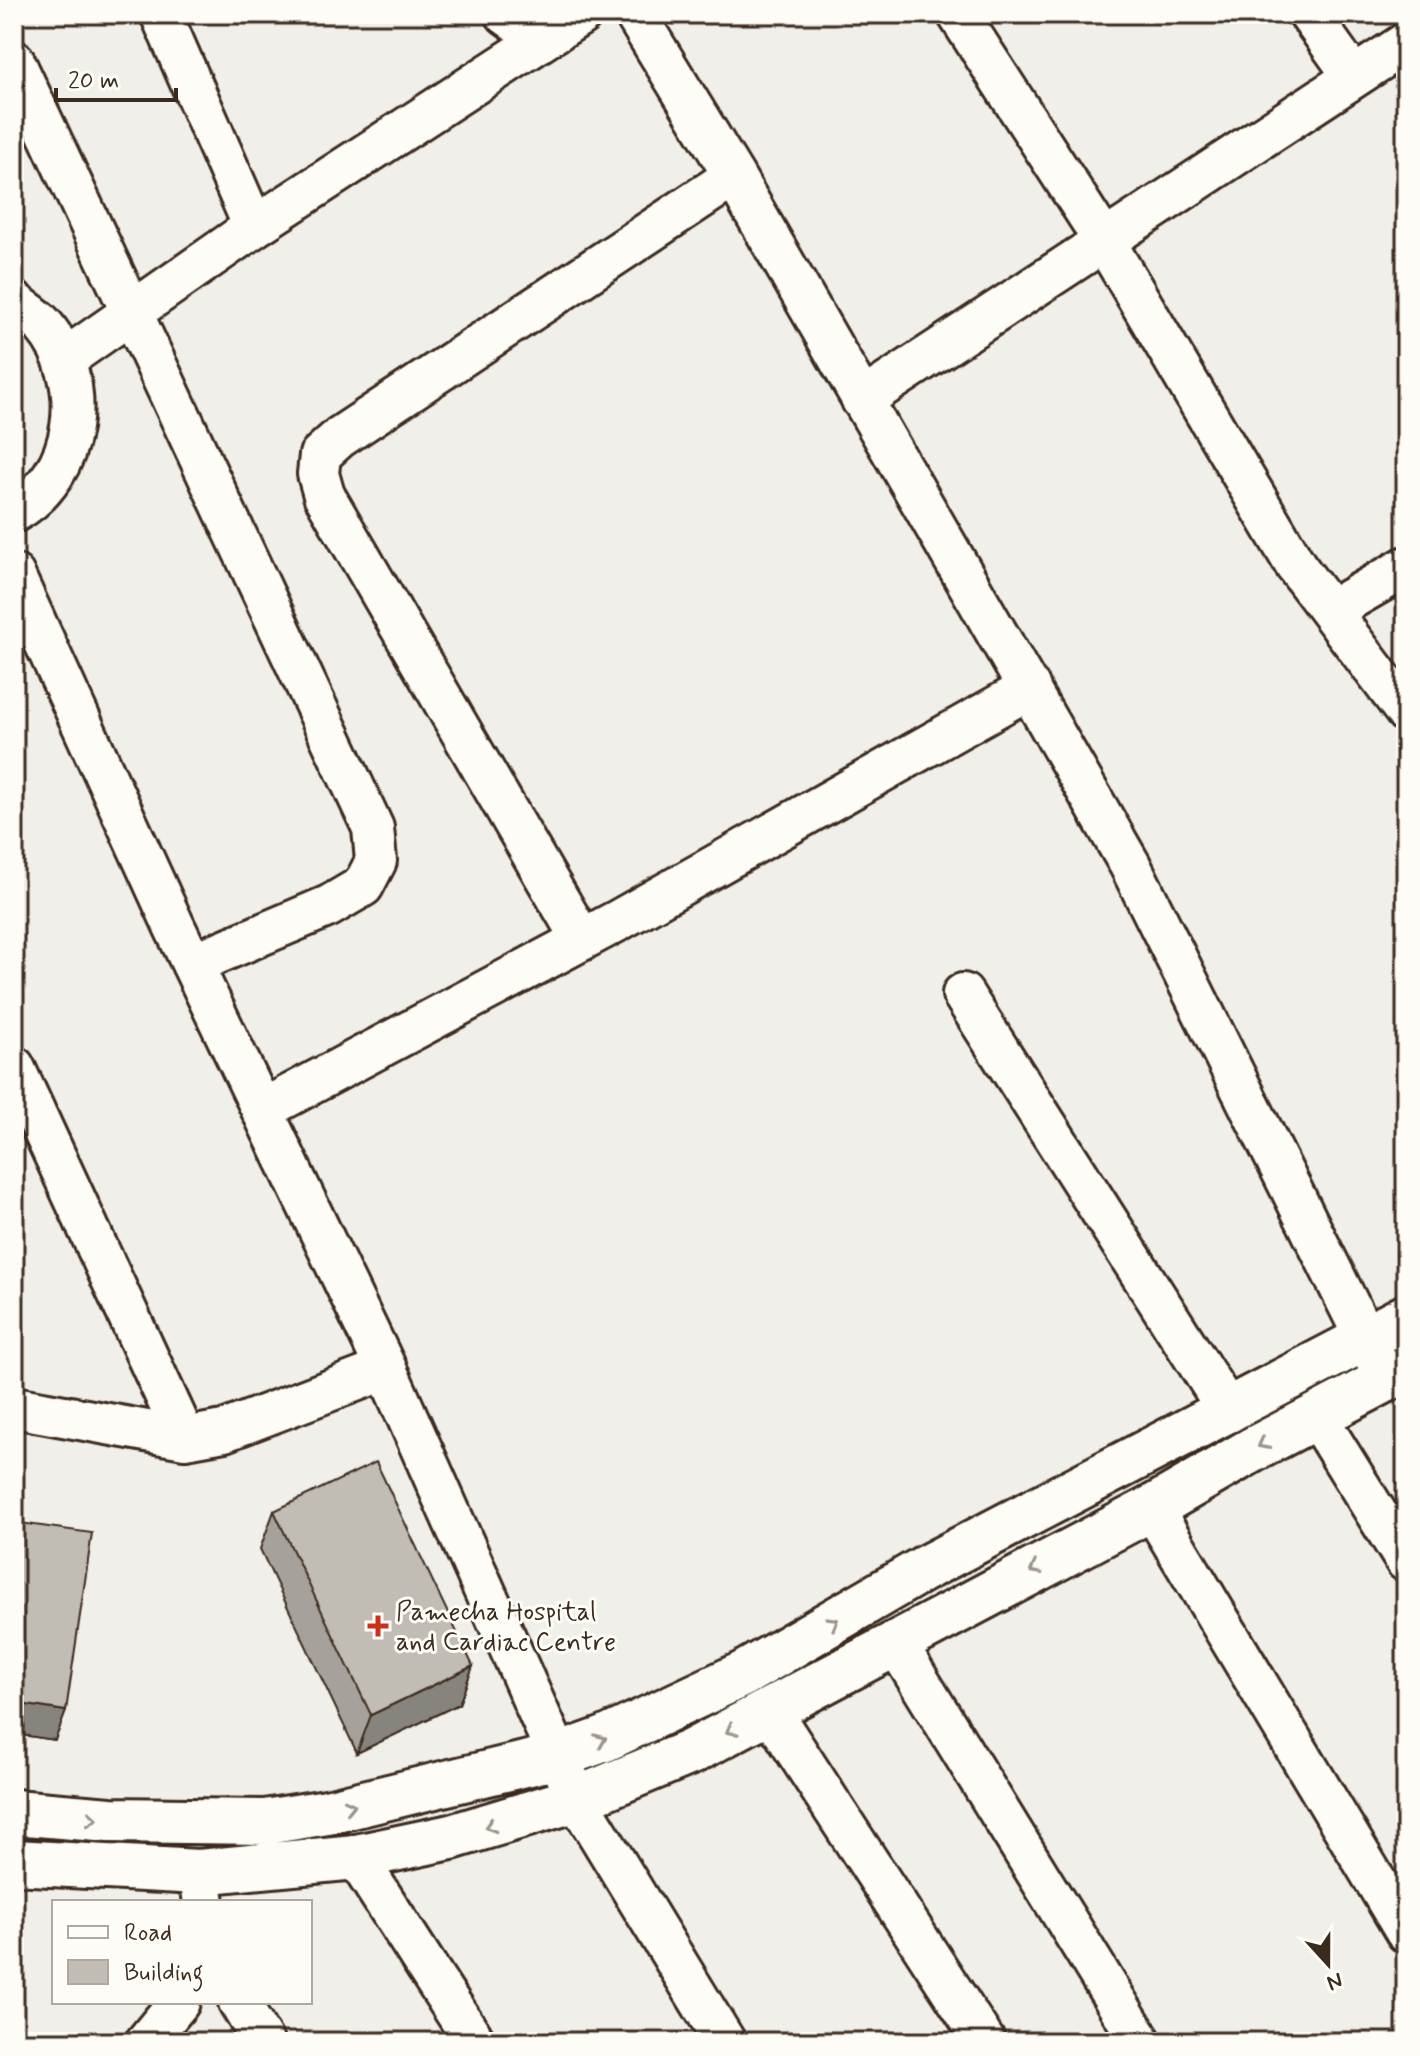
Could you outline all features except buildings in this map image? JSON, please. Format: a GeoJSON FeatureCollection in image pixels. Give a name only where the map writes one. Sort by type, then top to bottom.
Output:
{"type":"FeatureCollection","features":[{"type":"Feature","properties":{"kind":"main road"},"geometry":{"type":"LineString","coordinates":[[14,1812],[110,1820],[265,1822],[327,1812],[558,1756],[605,1739],[743,1674],[923,1569],[1406,1317]]}},
{"type":"Feature","properties":{"kind":"main road"},"geometry":{"type":"LineString","coordinates":[[14,1862],[201,1887],[451,1837],[577,1799],[691,1752],[1152,1508],[1395,1374]]}},
{"type":"Feature","properties":{"kind":"street"},"geometry":{"type":"LineString","coordinates":[[161,14],[254,227]]}},
{"type":"Feature","properties":{"kind":"street"},"geometry":{"type":"LineString","coordinates":[[506,14],[542,40]]}},
{"type":"Feature","properties":{"kind":"street"},"geometry":{"type":"LineString","coordinates":[[65,359],[254,227],[582,14]]}},
{"type":"Feature","properties":{"kind":"street"},"geometry":{"type":"LineString","coordinates":[[635,14],[734,176],[1130,865],[1365,1339],[1395,1374]]}},
{"type":"Feature","properties":{"kind":"street"},"geometry":{"type":"LineString","coordinates":[[958,14],[1105,242],[1296,566],[1406,712]]}},
{"type":"Feature","properties":{"kind":"street"},"geometry":{"type":"LineString","coordinates":[[1309,14],[1354,77]]}},
{"type":"Feature","properties":{"kind":"street"},"geometry":{"type":"LineString","coordinates":[[862,400],[1406,43]]}},
{"type":"Feature","properties":{"kind":"street"},"geometry":{"type":"LineString","coordinates":[[14,61],[373,828],[376,861],[363,886],[329,906],[192,964]]}},
{"type":"Feature","properties":{"kind":"street"},"geometry":{"type":"LineString","coordinates":[[582,940],[324,495],[318,474],[320,455],[340,437],[734,176]]}},
{"type":"Feature","properties":{"kind":"street"},"geometry":{"type":"LineString","coordinates":[[14,302],[42,324],[65,359],[74,399],[70,439],[54,476],[26,505],[14,512]]}},
{"type":"Feature","properties":{"kind":"street"},"geometry":{"type":"LineString","coordinates":[[1330,611],[1406,567]]}},
{"type":"Feature","properties":{"kind":"street"},"geometry":{"type":"LineString","coordinates":[[14,575],[192,964],[386,1369],[577,1799],[725,2042]]}},
{"type":"Feature","properties":{"kind":"street"},"geometry":{"type":"LineString","coordinates":[[262,1110],[582,940],[1030,688]]}},
{"type":"Feature","properties":{"kind":"street"},"geometry":{"type":"LineString","coordinates":[[963,994],[1229,1412]]}},
{"type":"Feature","properties":{"kind":"street"},"geometry":{"type":"LineString","coordinates":[[14,1067],[185,1438]]}},
{"type":"Feature","properties":{"kind":"street"},"geometry":{"type":"LineString","coordinates":[[19,1399],[185,1438],[224,1431],[386,1369]]}},
{"type":"Feature","properties":{"kind":"street"},"geometry":{"type":"LineString","coordinates":[[1316,1416],[1406,1561]]}},
{"type":"Feature","properties":{"kind":"street"},"geometry":{"type":"LineString","coordinates":[[1152,1508],[1406,1932]]}},
{"type":"Feature","properties":{"kind":"street"},"geometry":{"type":"LineString","coordinates":[[895,1642],[1141,2042]]}},
{"type":"Feature","properties":{"kind":"street"},"geometry":{"type":"LineString","coordinates":[[769,1709],[985,2042]]}},
{"type":"Feature","properties":{"kind":"street"},"geometry":{"type":"LineString","coordinates":[[356,1857],[475,2042]]}},
{"type":"Feature","properties":{"kind":"street"},"geometry":{"type":"LineString","coordinates":[[146,2042],[177,2004]]}},
{"type":"Feature","properties":{"kind":"street"},"geometry":{"type":"LineString","coordinates":[[240,2004],[263,2042]]}},
{"type":"Feature","properties":{"kind":"place","name":"Pamecha Hospital and Cardiac Centre"},"geometry":{"type":"Point","coordinates":[378,1626]}}]}
